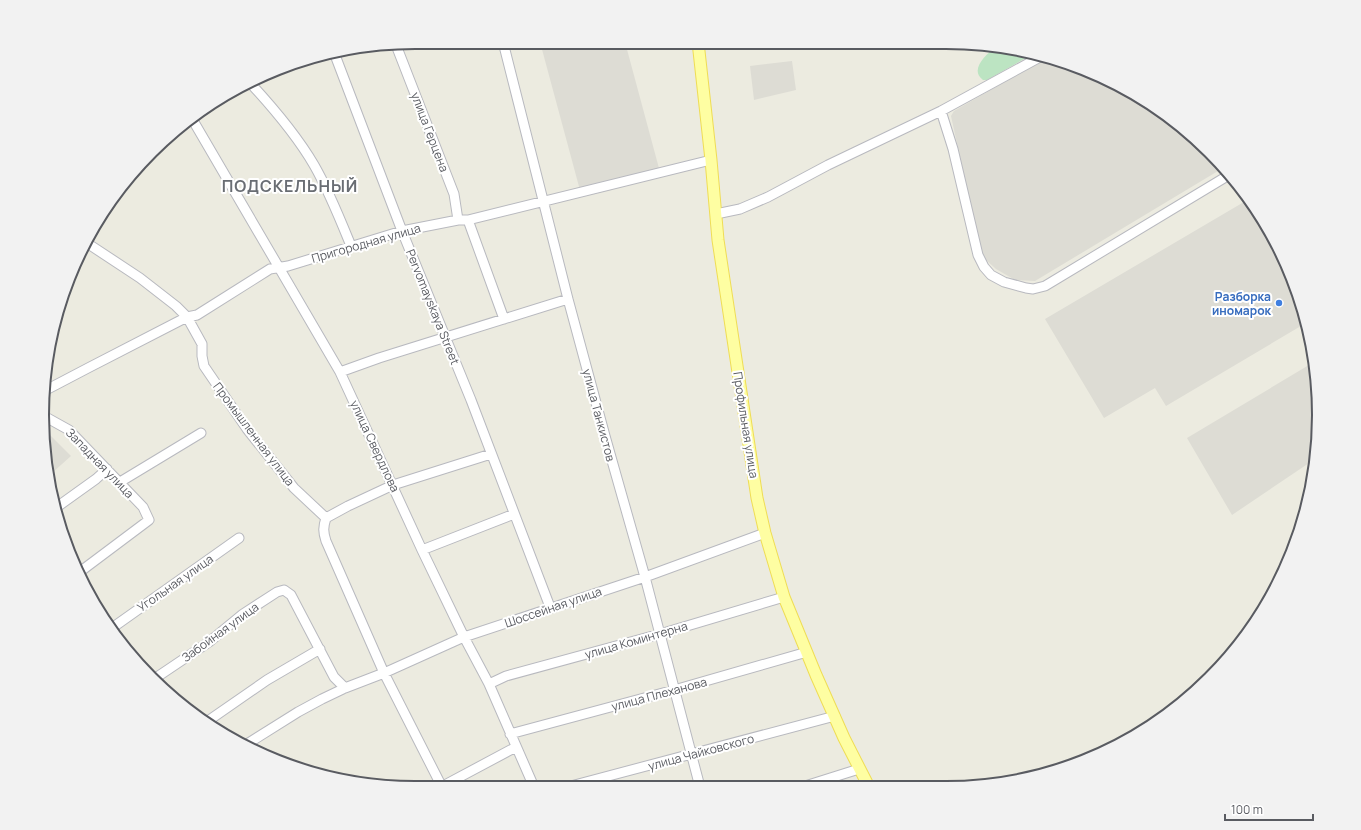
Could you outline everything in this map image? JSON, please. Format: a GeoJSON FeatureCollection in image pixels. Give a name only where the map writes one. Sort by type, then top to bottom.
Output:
{"type":"FeatureCollection","features":[{"type":"Feature","properties":{"kind":"main road","name":"Профильная улица"},"geometry":{"type":"LineString","coordinates":[[699,49],[718,240],[756,491],[765,533],[784,596],[835,716],[866,781]]}},
{"type":"Feature","properties":{"kind":"street","name":"улица Танкистов"},"geometry":{"type":"LineString","coordinates":[[505,49],[568,299],[645,576],[699,781]]}},
{"type":"Feature","properties":{"kind":"street","name":"улица Герцена"},"geometry":{"type":"LineString","coordinates":[[398,50],[454,194],[458,220]]}},
{"type":"Feature","properties":{"kind":"street","name":"Pervomayskaya Street"},"geometry":{"type":"LineString","coordinates":[[336,58],[402,231],[446,338],[550,608]]}},
{"type":"Feature","properties":{"kind":"street"},"geometry":{"type":"LineString","coordinates":[[716,214],[740,209],[768,197],[828,165],[941,111],[1035,60]]}},
{"type":"Feature","properties":{"kind":"street"},"geometry":{"type":"LineString","coordinates":[[254,87],[282,118],[314,165],[331,198],[351,246]]}},
{"type":"Feature","properties":{"kind":"street"},"geometry":{"type":"LineString","coordinates":[[941,111],[953,149],[978,255],[984,267],[992,275],[1016,286],[1033,289],[1045,286],[1224,178]]}},
{"type":"Feature","properties":{"kind":"street","name":"улица Свердлова"},"geometry":{"type":"LineString","coordinates":[[195,123],[340,372],[422,550],[464,637],[489,684],[531,781]]}},
{"type":"Feature","properties":{"kind":"street","name":"Пригородная улица"},"geometry":{"type":"LineString","coordinates":[[50,388],[187,317],[198,315],[270,269],[288,266],[402,231],[458,220],[468,220],[711,160]]}},
{"type":"Feature","properties":{"kind":"street"},"geometry":{"type":"LineString","coordinates":[[468,220],[504,319]]}},
{"type":"Feature","properties":{"kind":"street","name":"Промышленная улица"},"geometry":{"type":"LineString","coordinates":[[91,246],[140,278],[176,306],[187,317],[202,344],[204,366],[247,429],[294,488],[326,518]]}},
{"type":"Feature","properties":{"kind":"street"},"geometry":{"type":"LineString","coordinates":[[340,372],[379,358],[568,299]]}},
{"type":"Feature","properties":{"kind":"street","name":"Западная улица"},"geometry":{"type":"LineString","coordinates":[[49,419],[69,430],[143,507],[149,520],[83,569]]}},
{"type":"Feature","properties":{"kind":"street"},"geometry":{"type":"LineString","coordinates":[[120,482],[201,434]]}},
{"type":"Feature","properties":{"kind":"street"},"geometry":{"type":"LineString","coordinates":[[439,781],[384,672],[323,534],[323,527],[326,518],[393,485],[491,454]]}},
{"type":"Feature","properties":{"kind":"street"},"geometry":{"type":"LineString","coordinates":[[60,505],[96,479],[107,469]]}},
{"type":"Feature","properties":{"kind":"street"},"geometry":{"type":"LineString","coordinates":[[422,550],[514,514]]}},
{"type":"Feature","properties":{"kind":"street","name":"Шоссейная улица"},"geometry":{"type":"LineString","coordinates":[[251,742],[298,712],[345,688],[464,637],[645,576],[765,533]]}},
{"type":"Feature","properties":{"kind":"street","name":"Угольная улица"},"geometry":{"type":"LineString","coordinates":[[116,625],[239,538]]}},
{"type":"Feature","properties":{"kind":"street","name":"Забойная улица"},"geometry":{"type":"LineString","coordinates":[[158,676],[209,642],[243,614],[276,592],[284,590],[291,595],[320,649]]}},
{"type":"Feature","properties":{"kind":"street","name":"улица Коминтерна"},"geometry":{"type":"LineString","coordinates":[[489,684],[506,676],[660,634],[784,596]]}},
{"type":"Feature","properties":{"kind":"street"},"geometry":{"type":"LineString","coordinates":[[211,719],[267,680],[320,649],[334,677],[345,688]]}},
{"type":"Feature","properties":{"kind":"street","name":"улица Плеханова"},"geometry":{"type":"LineString","coordinates":[[510,734],[674,690],[807,652]]}},
{"type":"Feature","properties":{"kind":"street","name":"улица Чайковского"},"geometry":{"type":"LineString","coordinates":[[590,781],[835,716]]}},
{"type":"Feature","properties":{"kind":"street"},"geometry":{"type":"LineString","coordinates":[[453,781],[516,747]]}},
{"type":"Feature","properties":{"kind":"street"},"geometry":{"type":"LineString","coordinates":[[820,781],[859,768]]}},
{"type":"Feature","properties":{"kind":"shaded area"},"geometry":{"type":"Polygon","coordinates":[[[542,49],[627,49],[660,172],[581,194],[542,49]]]}},
{"type":"Feature","properties":{"kind":"shaded area"},"geometry":{"type":"Polygon","coordinates":[[[792,61],[796,90],[754,100],[750,66],[792,61]]]}},
{"type":"Feature","properties":{"kind":"shaded area"},"geometry":{"type":"Polygon","coordinates":[[[1041,61],[1086,77],[1129,98],[1169,125],[1205,156],[1218,171],[1035,281],[1015,280],[996,269],[985,259],[980,248],[951,116],[954,111],[1041,61]]]}},
{"type":"Feature","properties":{"kind":"shaded area"},"geometry":{"type":"Polygon","coordinates":[[[1243,202],[1263,232],[1274,253],[1293,297],[1301,326],[1166,406],[1155,388],[1104,418],[1045,319],[1243,202]]]}},
{"type":"Feature","properties":{"kind":"shaded area"},"geometry":{"type":"Polygon","coordinates":[[[1309,365],[1312,415],[1309,463],[1232,515],[1187,438],[1309,365]]]}},
{"type":"Feature","properties":{"kind":"shaded area"},"geometry":{"type":"Polygon","coordinates":[[[50,435],[71,456],[54,472],[50,435]]]}},
{"type":"Feature","properties":{"kind":"green space"},"geometry":{"type":"Polygon","coordinates":[[[990,52],[994,52],[1026,58],[987,80],[983,80],[979,76],[978,67],[980,62],[990,52]]]}},
{"type":"Feature","properties":{"kind":"place","name":"Разборка иномарок"},"geometry":{"type":"Point","coordinates":[1279,303]}},
{"type":"Feature","properties":{"kind":"district","name":"ПОДСКЕЛЬНЫЙ"},"geometry":{"type":"Point","coordinates":[290,186]}}]}
